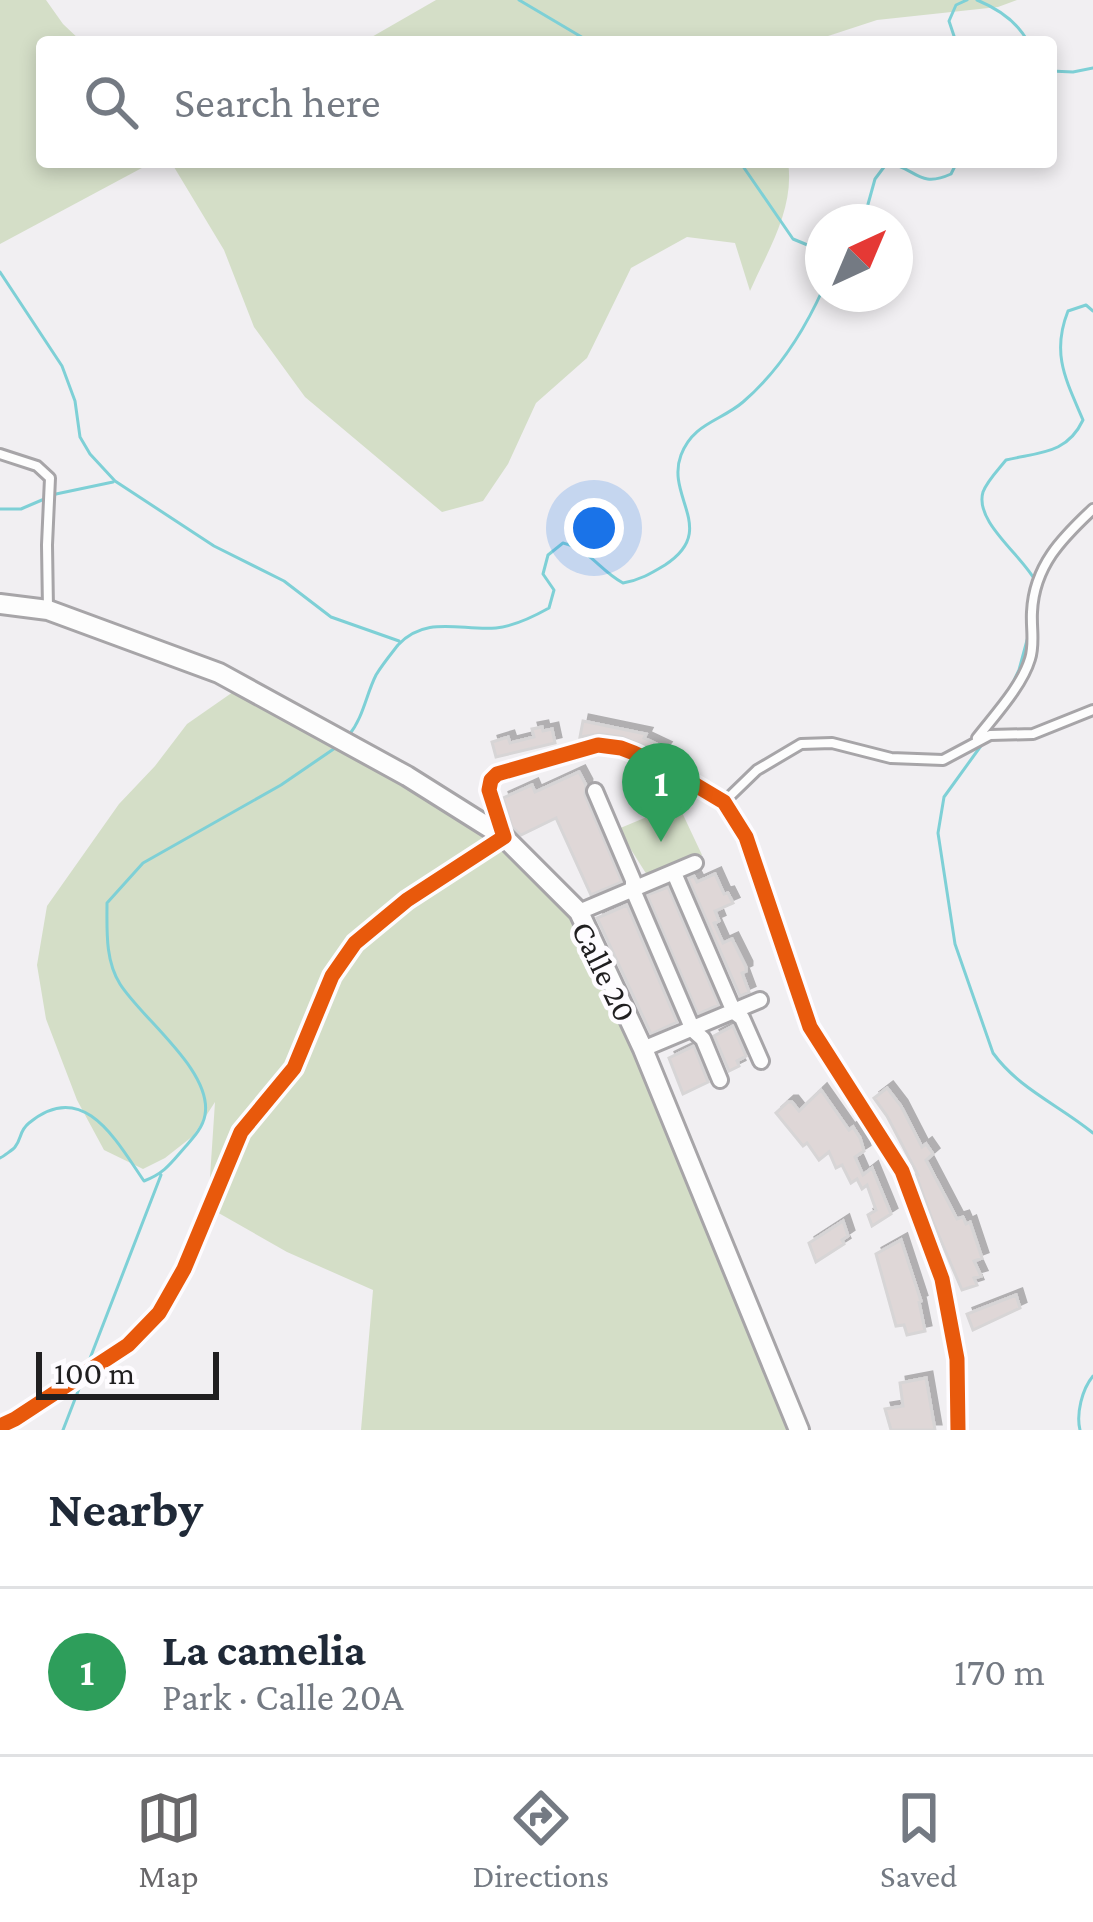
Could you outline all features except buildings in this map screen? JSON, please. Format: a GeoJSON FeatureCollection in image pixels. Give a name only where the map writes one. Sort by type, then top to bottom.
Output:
{"type":"FeatureCollection","features":[{"type":"Feature","properties":{"kind":"main road","name":"Calle 20"},"geometry":{"type":"LineString","coordinates":[[0,604],[48,610],[219,674],[407,776],[503,837],[579,912],[643,1049],[799,1430]]}},
{"type":"Feature","properties":{"kind":"street"},"geometry":{"type":"LineString","coordinates":[[0,1426],[128,1345],[159,1313],[184,1268],[241,1132],[294,1067],[332,976],[355,944],[407,900],[503,837],[489,790],[491,780],[497,774],[598,745],[634,753],[724,802],[746,836],[810,1027],[902,1171],[942,1279],[957,1359],[958,1430]]}},
{"type":"Feature","properties":{"kind":"street"},"geometry":{"type":"LineString","coordinates":[[595,791],[693,1030],[703,1039],[720,1080]]}},
{"type":"Feature","properties":{"kind":"street"},"geometry":{"type":"LineString","coordinates":[[579,912],[695,863]]}},
{"type":"Feature","properties":{"kind":"street"},"geometry":{"type":"LineString","coordinates":[[674,872],[734,1012],[742,1018],[761,1061]]}},
{"type":"Feature","properties":{"kind":"street"},"geometry":{"type":"LineString","coordinates":[[643,1049],[760,1000]]}},
{"type":"Feature","properties":{"kind":"lane"},"geometry":{"type":"LineString","coordinates":[[0,454],[37,466],[50,478],[48,610]]}},
{"type":"Feature","properties":{"kind":"lane"},"geometry":{"type":"LineString","coordinates":[[724,802],[758,770],[801,744],[832,743],[891,758],[943,760],[976,740],[1029,664],[1034,591],[1043,566],[1054,547],[1093,509]]}},
{"type":"Feature","properties":{"kind":"lane"},"geometry":{"type":"LineString","coordinates":[[976,740],[1034,734],[1093,710]]}},
{"type":"Feature","properties":{"kind":"green space"},"geometry":{"type":"Polygon","coordinates":[[[0,0],[46,0],[76,36],[36,36],[36,168],[142,168],[0,244],[0,0]]]}},
{"type":"Feature","properties":{"kind":"green space"},"geometry":{"type":"Polygon","coordinates":[[[436,0],[1017,0],[998,7],[877,20],[828,36],[373,36],[436,0]]]}},
{"type":"Feature","properties":{"kind":"green space"},"geometry":{"type":"Polygon","coordinates":[[[175,168],[788,168],[788,196],[750,291],[735,243],[687,237],[631,268],[587,358],[536,403],[508,464],[483,501],[442,512],[305,397],[254,327],[224,250],[175,168]]]}},
{"type":"Feature","properties":{"kind":"green space"},"geometry":{"type":"Polygon","coordinates":[[[233,692],[393,772],[490,835],[590,933],[799,1430],[361,1430],[373,1290],[287,1252],[208,1207],[215,1102],[193,1136],[143,1169],[104,1150],[77,1100],[46,1019],[37,965],[47,906],[119,804],[187,724],[233,692]]]}},
{"type":"Feature","properties":{"kind":"green space"},"geometry":{"type":"Polygon","coordinates":[[[678,804],[702,855],[647,875],[618,829],[678,804]]]}},
{"type":"Feature","properties":{"kind":"waterway"},"geometry":{"type":"LineString","coordinates":[[519,0],[580,36]]}},
{"type":"Feature","properties":{"kind":"waterway"},"geometry":{"type":"LineString","coordinates":[[954,36],[949,21],[956,5],[967,0]]}},
{"type":"Feature","properties":{"kind":"waterway"},"geometry":{"type":"LineString","coordinates":[[977,0],[1007,16],[1024,36]]}},
{"type":"Feature","properties":{"kind":"waterway"},"geometry":{"type":"LineString","coordinates":[[1057,71],[1093,68]]}},
{"type":"Feature","properties":{"kind":"waterway"},"geometry":{"type":"LineString","coordinates":[[744,168],[793,239],[805,244]]}},
{"type":"Feature","properties":{"kind":"waterway"},"geometry":{"type":"LineString","coordinates":[[868,204],[883,168]]}},
{"type":"Feature","properties":{"kind":"waterway"},"geometry":{"type":"LineString","coordinates":[[903,168],[931,179],[951,174],[954,168]]}},
{"type":"Feature","properties":{"kind":"waterway"},"geometry":{"type":"LineString","coordinates":[[0,272],[62,366],[75,401],[80,437],[115,481],[214,546],[284,581],[331,617],[399,641]]}},
{"type":"Feature","properties":{"kind":"waterway"},"geometry":{"type":"LineString","coordinates":[[1036,582],[992,527],[982,503],[983,492],[1006,460],[1061,445],[1083,420],[1063,367],[1061,341],[1068,311],[1086,305],[1093,311]]}},
{"type":"Feature","properties":{"kind":"waterway"},"geometry":{"type":"LineString","coordinates":[[349,735],[376,675],[409,636],[432,627],[503,627],[549,608],[554,590],[543,574],[548,555],[563,543],[581,550],[623,583],[650,574],[681,552],[690,526],[678,470],[686,444],[768,378],[811,312]]}},
{"type":"Feature","properties":{"kind":"waterway"},"geometry":{"type":"LineString","coordinates":[[0,509],[21,509],[56,494],[113,482]]}},
{"type":"Feature","properties":{"kind":"waterway"},"geometry":{"type":"LineString","coordinates":[[1009,691],[1029,633]]}},
{"type":"Feature","properties":{"kind":"waterway"},"geometry":{"type":"LineString","coordinates":[[983,743],[944,797],[938,833],[955,944],[993,1053],[1027,1087],[1093,1133]]}},
{"type":"Feature","properties":{"kind":"waterway"},"geometry":{"type":"LineString","coordinates":[[0,1158],[15,1147],[29,1123],[66,1107],[82,1111],[110,1133],[144,1181],[167,1167],[192,1139],[204,1119],[205,1098],[187,1063],[115,975],[108,945],[107,903],[143,863],[281,785],[338,746]]}},
{"type":"Feature","properties":{"kind":"waterway"},"geometry":{"type":"LineString","coordinates":[[89,1361],[161,1175]]}},
{"type":"Feature","properties":{"kind":"waterway"},"geometry":{"type":"LineString","coordinates":[[1080,1430],[1081,1402],[1093,1376]]}},
{"type":"Feature","properties":{"kind":"waterway"},"geometry":{"type":"LineString","coordinates":[[63,1430],[82,1381]]}},
{"type":"Feature","properties":{"kind":"cycle path"},"geometry":{"type":"LineString","coordinates":[[0,1426],[128,1345],[159,1313],[184,1269],[241,1132],[294,1068],[332,976],[355,943],[407,900],[504,837],[489,790],[491,780],[497,774],[598,745],[634,753],[724,802],[746,837],[810,1027],[902,1171],[942,1279],[957,1359],[958,1430]]}},
{"type":"Feature","properties":{"kind":"place","name":"La camelia"},"geometry":{"type":"Point","coordinates":[661,842]}}]}
